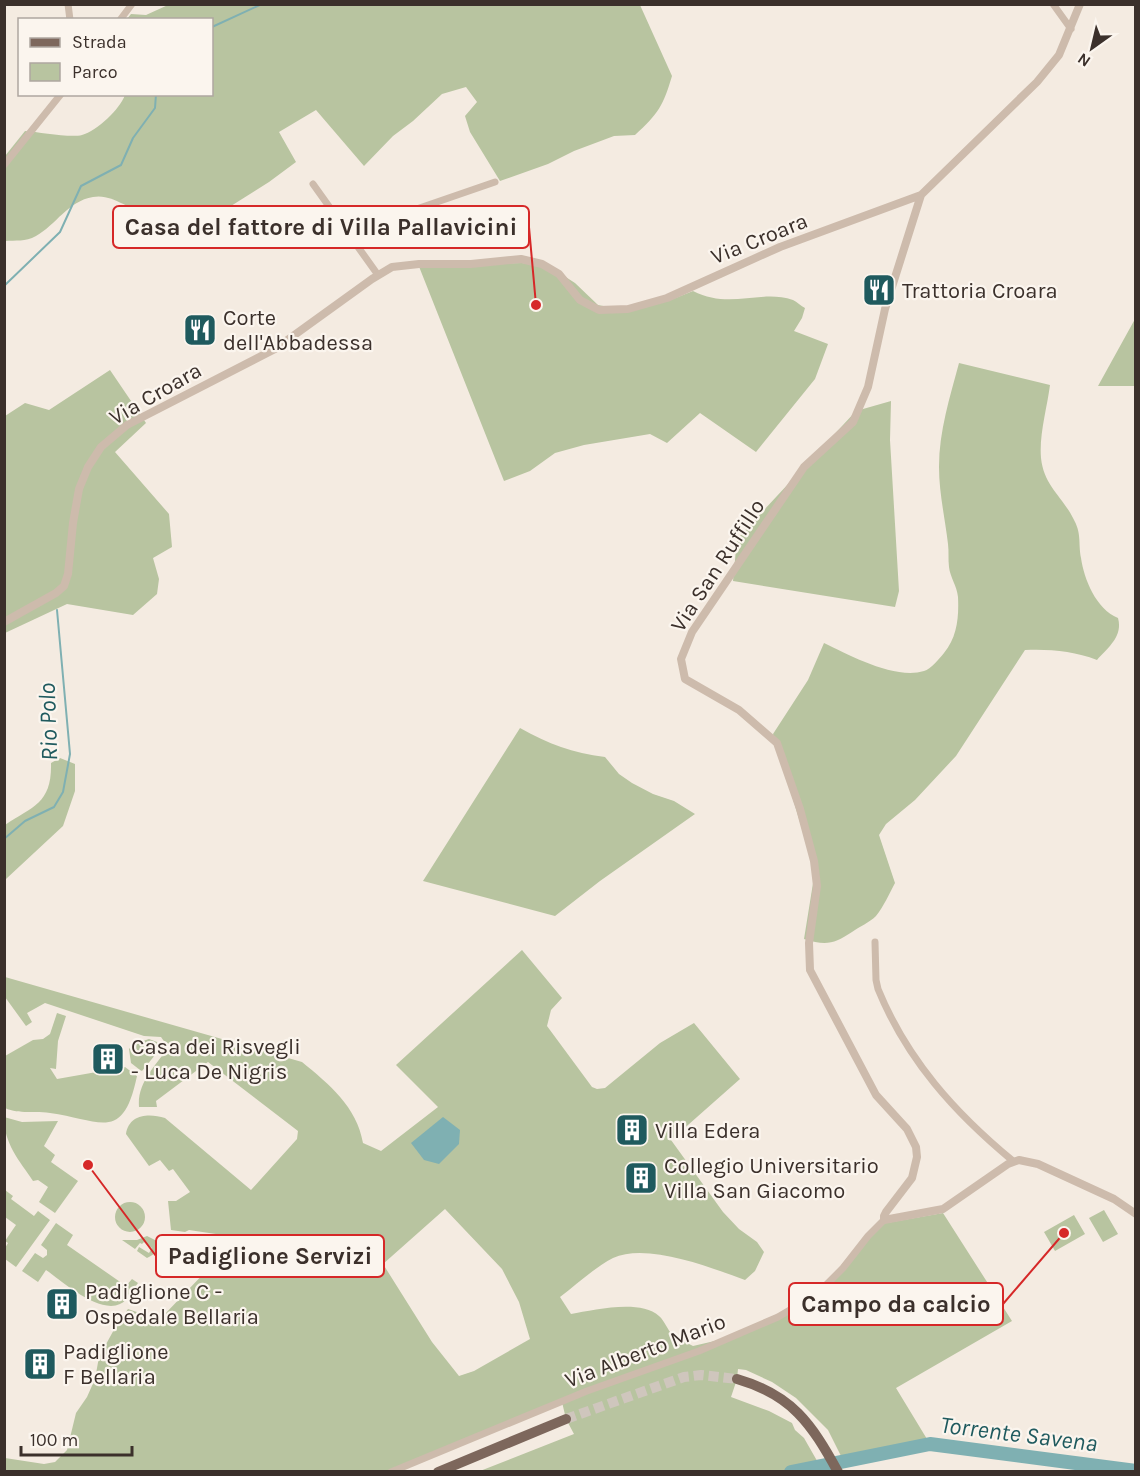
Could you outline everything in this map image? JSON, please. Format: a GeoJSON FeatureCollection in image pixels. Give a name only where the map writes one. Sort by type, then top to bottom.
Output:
{"type":"FeatureCollection","features":[{"type":"Feature","properties":{"kind":"main road"},"geometry":{"type":"LineString","coordinates":[[737,1379],[761,1386],[781,1398],[803,1418],[838,1472]]}},
{"type":"Feature","properties":{"kind":"main road"},"geometry":{"type":"LineString","coordinates":[[438,1472],[566,1419]]}},
{"type":"Feature","properties":{"kind":"street"},"geometry":{"type":"LineString","coordinates":[[122,18],[132,4]]}},
{"type":"Feature","properties":{"kind":"street"},"geometry":{"type":"LineString","coordinates":[[1053,4],[1071,29]]}},
{"type":"Feature","properties":{"kind":"street","name":"Via Croara"},"geometry":{"type":"LineString","coordinates":[[4,622],[56,593],[64,586],[68,574],[79,489],[88,466],[101,447],[127,425],[274,349],[378,275],[392,267],[419,264],[471,264],[521,259],[542,264],[559,274],[580,300],[599,310],[628,309],[667,298],[780,247],[921,195],[1037,82],[1059,55],[1080,4]]}},
{"type":"Feature","properties":{"kind":"street"},"geometry":{"type":"LineString","coordinates":[[4,165],[58,96]]}},
{"type":"Feature","properties":{"kind":"street"},"geometry":{"type":"LineString","coordinates":[[347,233],[495,182]]}},
{"type":"Feature","properties":{"kind":"street"},"geometry":{"type":"LineString","coordinates":[[313,184],[378,275]]}},
{"type":"Feature","properties":{"kind":"street","name":"Via San Ruffillo"},"geometry":{"type":"LineString","coordinates":[[884,1220],[886,1212],[912,1178],[917,1157],[916,1147],[906,1129],[876,1095],[810,970],[809,943],[817,886],[814,861],[800,809],[777,743],[740,710],[685,679],[681,659],[692,632],[804,467],[854,422],[868,387],[885,309],[921,195]]}},
{"type":"Feature","properties":{"kind":"street"},"geometry":{"type":"LineString","coordinates":[[875,942],[878,989],[917,1062],[959,1113],[1013,1161]]}},
{"type":"Feature","properties":{"kind":"street"},"geometry":{"type":"LineString","coordinates":[[884,1220],[943,1209],[1013,1161],[1029,1161],[1038,1164],[1120,1203],[1136,1214]]}},
{"type":"Feature","properties":{"kind":"street","name":"Via Alberto Mario"},"geometry":{"type":"LineString","coordinates":[[391,1472],[587,1391],[699,1351],[778,1317],[816,1294],[843,1268],[884,1220]]}},
{"type":"Feature","properties":{"kind":"green space"},"geometry":{"type":"Polygon","coordinates":[[[168,5],[640,5],[672,76],[659,109],[635,135],[614,136],[574,151],[548,164],[500,181],[470,132],[465,116],[477,102],[466,87],[442,94],[393,136],[364,166],[316,110],[279,132],[296,162],[269,182],[188,233],[163,206],[154,211],[137,210],[111,199],[93,197],[76,203],[32,238],[5,241],[5,156],[25,131],[77,136],[88,133],[107,119],[124,96],[213,96],[213,18],[128,18],[131,14],[146,15],[168,5]]]}},
{"type":"Feature","properties":{"kind":"green space"},"geometry":{"type":"Polygon","coordinates":[[[522,263],[547,265],[575,283],[598,305],[614,308],[668,301],[693,291],[720,299],[781,297],[793,300],[805,308],[794,331],[828,344],[815,379],[756,452],[700,413],[667,443],[650,434],[584,445],[555,453],[530,471],[504,481],[418,264],[522,263]]]}},
{"type":"Feature","properties":{"kind":"green space"},"geometry":{"type":"Polygon","coordinates":[[[1135,319],[1135,386],[1098,386],[1135,319]]]}},
{"type":"Feature","properties":{"kind":"green space"},"geometry":{"type":"Polygon","coordinates":[[[959,363],[1050,385],[1041,440],[1043,468],[1076,524],[1088,584],[1103,608],[1118,618],[1119,630],[1114,641],[1097,660],[1062,651],[1025,650],[956,756],[915,800],[886,824],[879,835],[895,883],[876,916],[830,943],[804,939],[815,871],[773,734],[808,680],[824,643],[873,665],[912,673],[927,670],[932,666],[952,640],[957,620],[958,597],[949,567],[939,454],[943,427],[959,363]]]}},
{"type":"Feature","properties":{"kind":"green space"},"geometry":{"type":"Polygon","coordinates":[[[110,370],[146,423],[115,452],[169,514],[172,547],[153,558],[159,579],[157,594],[133,615],[67,604],[5,633],[5,416],[25,403],[49,410],[110,370]]]}},
{"type":"Feature","properties":{"kind":"green space"},"geometry":{"type":"Polygon","coordinates":[[[891,401],[890,440],[899,591],[895,607],[733,581],[737,539],[856,411],[891,401]]]}},
{"type":"Feature","properties":{"kind":"green space"},"geometry":{"type":"Polygon","coordinates":[[[520,728],[561,747],[605,757],[619,774],[632,783],[653,794],[674,801],[695,814],[555,916],[423,881],[520,728]]]}},
{"type":"Feature","properties":{"kind":"green space"},"geometry":{"type":"Polygon","coordinates":[[[60,758],[75,764],[75,791],[63,826],[6,879],[5,886],[5,825],[33,808],[45,795],[51,763],[60,758]]]}},
{"type":"Feature","properties":{"kind":"green space"},"geometry":{"type":"Polygon","coordinates":[[[522,950],[562,998],[551,1010],[547,1026],[592,1087],[605,1088],[660,1043],[694,1023],[740,1079],[671,1140],[723,1212],[739,1229],[757,1242],[764,1252],[755,1271],[745,1280],[715,1269],[661,1255],[627,1254],[606,1262],[560,1297],[571,1314],[604,1308],[640,1308],[659,1316],[673,1335],[693,1346],[732,1337],[817,1294],[875,1225],[943,1213],[1012,1321],[896,1388],[930,1444],[843,1460],[828,1430],[796,1398],[772,1382],[746,1370],[738,1369],[731,1397],[769,1411],[792,1423],[795,1430],[804,1438],[820,1466],[791,1471],[480,1471],[574,1434],[566,1419],[562,1402],[392,1471],[5,1471],[5,1458],[44,1464],[55,1462],[67,1450],[76,1413],[95,1379],[99,1357],[128,1309],[154,1318],[163,1316],[235,1241],[236,1237],[189,1230],[185,1232],[171,1230],[168,1201],[176,1201],[190,1192],[173,1169],[169,1171],[160,1160],[149,1166],[126,1134],[131,1122],[146,1116],[165,1118],[251,1190],[297,1139],[298,1131],[208,1062],[156,1101],[157,1107],[139,1107],[144,1082],[168,1047],[161,1037],[144,1036],[45,1003],[27,1013],[32,1022],[26,1026],[5,997],[5,977],[302,1062],[332,1088],[348,1107],[360,1130],[363,1143],[381,1151],[438,1107],[396,1065],[522,950]],[[445,1209],[383,1264],[432,1342],[459,1376],[474,1371],[530,1339],[519,1302],[502,1269],[445,1209]]]}},
{"type":"Feature","properties":{"kind":"green space"},"geometry":{"type":"Polygon","coordinates":[[[57,1013],[66,1016],[58,1041],[56,1069],[50,1068],[57,1079],[125,1067],[137,1076],[125,1111],[117,1119],[96,1122],[44,1112],[16,1111],[5,1108],[5,1056],[33,1040],[43,1039],[50,1034],[57,1013]]]}},
{"type":"Feature","properties":{"kind":"green space"},"geometry":{"type":"Polygon","coordinates":[[[149,1039],[157,1042],[160,1049],[142,1071],[131,1063],[129,1049],[134,1044],[149,1039]]]}},
{"type":"Feature","properties":{"kind":"green space"},"geometry":{"type":"Polygon","coordinates":[[[4,1117],[22,1122],[58,1121],[44,1146],[55,1155],[51,1162],[78,1181],[55,1213],[39,1202],[48,1187],[38,1180],[33,1181],[18,1159],[9,1144],[4,1117]]]}},
{"type":"Feature","properties":{"kind":"green space"},"geometry":{"type":"Polygon","coordinates":[[[5,1190],[13,1196],[11,1199],[34,1216],[38,1211],[50,1220],[16,1267],[5,1259],[5,1248],[8,1243],[5,1241],[16,1225],[5,1217],[5,1190]]]}},
{"type":"Feature","properties":{"kind":"green space"},"geometry":{"type":"Polygon","coordinates":[[[130,1202],[141,1206],[145,1217],[141,1228],[130,1232],[119,1228],[115,1217],[119,1206],[130,1202]]]}},
{"type":"Feature","properties":{"kind":"green space"},"geometry":{"type":"Polygon","coordinates":[[[1104,1210],[1118,1234],[1103,1242],[1089,1218],[1104,1210]]]}},
{"type":"Feature","properties":{"kind":"green space"},"geometry":{"type":"Polygon","coordinates":[[[1074,1215],[1085,1234],[1055,1251],[1044,1232],[1074,1215]]]}},
{"type":"Feature","properties":{"kind":"green space"},"geometry":{"type":"Polygon","coordinates":[[[56,1223],[73,1235],[67,1245],[126,1286],[132,1279],[138,1283],[125,1300],[111,1306],[102,1305],[71,1289],[46,1270],[38,1282],[22,1271],[35,1253],[43,1258],[47,1255],[47,1250],[41,1245],[56,1223]]]}},
{"type":"Feature","properties":{"kind":"green space"},"geometry":{"type":"Polygon","coordinates":[[[147,1236],[159,1242],[156,1252],[147,1258],[137,1251],[139,1247],[149,1253],[152,1248],[144,1242],[135,1249],[122,1240],[137,1240],[147,1236]]]}},
{"type":"Feature","properties":{"kind":"water"},"geometry":{"type":"Polygon","coordinates":[[[443,1117],[460,1130],[459,1144],[439,1164],[424,1160],[411,1143],[443,1117]]]}},
{"type":"Feature","properties":{"kind":"waterway"},"geometry":{"type":"LineString","coordinates":[[213,27],[262,4]]}},
{"type":"Feature","properties":{"kind":"waterway"},"geometry":{"type":"LineString","coordinates":[[4,286],[60,232],[81,186],[121,165],[133,138],[155,108],[156,96]]}},
{"type":"Feature","properties":{"kind":"waterway","name":"Rio Polo"},"geometry":{"type":"LineString","coordinates":[[4,839],[25,821],[54,807],[63,792],[70,754],[57,610]]}},
{"type":"Feature","properties":{"kind":"waterway","name":"Torrente Savena"},"geometry":{"type":"LineString","coordinates":[[791,1472],[930,1444],[1136,1471]]}},
{"type":"Feature","properties":{"kind":"tunnel"},"geometry":{"type":"LineString","coordinates":[[566,1419],[684,1377],[701,1375],[737,1379]]}},
{"type":"Feature","properties":{"kind":"place","name":"Trattoria Croara"},"geometry":{"type":"Point","coordinates":[879,290]}},
{"type":"Feature","properties":{"kind":"place","name":"Casa del fattore di Villa Pallavicini"},"geometry":{"type":"Point","coordinates":[536,305]}},
{"type":"Feature","properties":{"kind":"place","name":"Corte dell'Abbadessa"},"geometry":{"type":"Point","coordinates":[200,330]}},
{"type":"Feature","properties":{"kind":"place","name":"Casa dei Risvegli - Luca De Nigris"},"geometry":{"type":"Point","coordinates":[108,1059]}},
{"type":"Feature","properties":{"kind":"place","name":"Villa Edera"},"geometry":{"type":"Point","coordinates":[632,1130]}},
{"type":"Feature","properties":{"kind":"place","name":"Padiglione Servizi"},"geometry":{"type":"Point","coordinates":[88,1165]}},
{"type":"Feature","properties":{"kind":"place","name":"Collegio Universitario Villa San Giacomo"},"geometry":{"type":"Point","coordinates":[641,1178]}},
{"type":"Feature","properties":{"kind":"place","name":"Campo da calcio"},"geometry":{"type":"Point","coordinates":[1064,1233]}},
{"type":"Feature","properties":{"kind":"place","name":"Padiglione C - Ospedale Bellaria"},"geometry":{"type":"Point","coordinates":[62,1304]}},
{"type":"Feature","properties":{"kind":"place","name":"Padiglione F Bellaria"},"geometry":{"type":"Point","coordinates":[40,1364]}}]}
